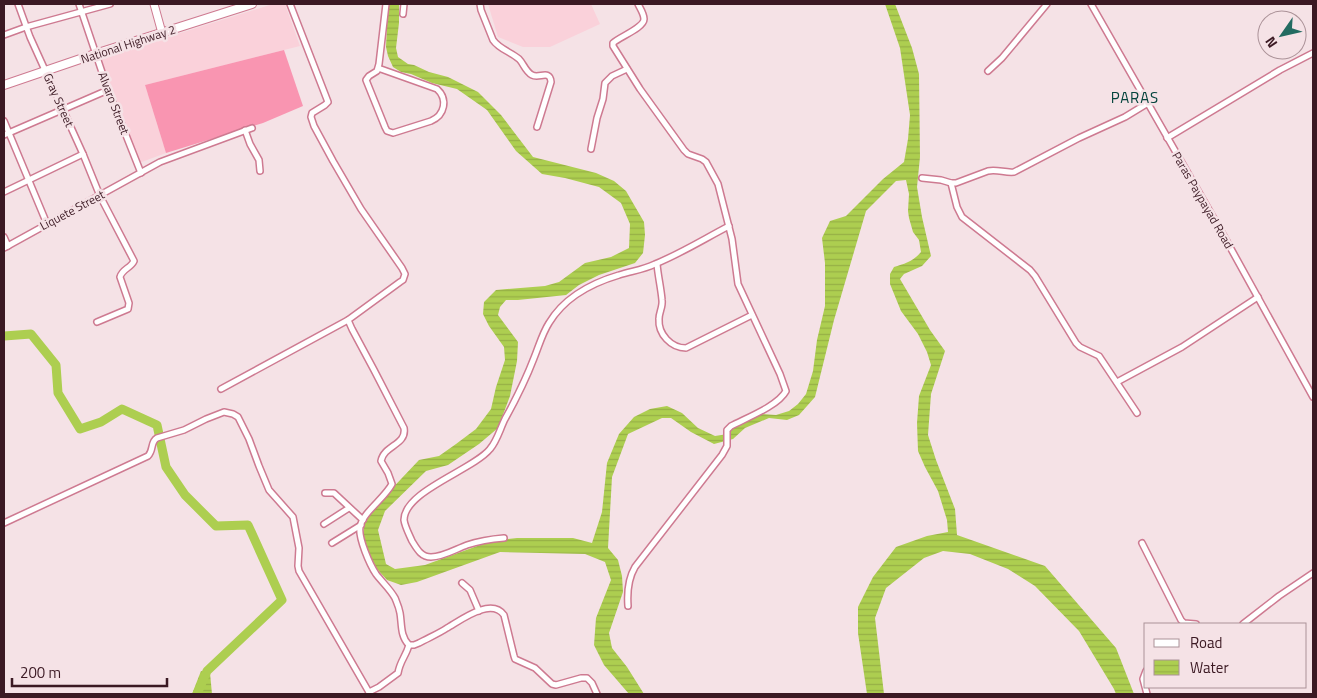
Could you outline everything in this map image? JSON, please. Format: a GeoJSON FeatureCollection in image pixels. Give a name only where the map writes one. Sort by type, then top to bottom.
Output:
{"type":"FeatureCollection","features":[{"type":"Feature","properties":{"kind":"main road"},"geometry":{"type":"LineString","coordinates":[[154,4],[162,33]]}},
{"type":"Feature","properties":{"kind":"main road","name":"National Highway 2"},"geometry":{"type":"LineString","coordinates":[[4,85],[252,4]]}},
{"type":"Feature","properties":{"kind":"street","name":"Gray Street"},"geometry":{"type":"LineString","coordinates":[[18,4],[26,27],[84,154],[100,196],[134,261],[132,265],[123,271],[120,277],[130,304],[128,309],[97,322]]}},
{"type":"Feature","properties":{"kind":"street","name":"Alvaro Street"},"geometry":{"type":"LineString","coordinates":[[79,4],[108,90],[141,172]]}},
{"type":"Feature","properties":{"kind":"street"},"geometry":{"type":"LineString","coordinates":[[4,35],[26,27],[110,4]]}},
{"type":"Feature","properties":{"kind":"street"},"geometry":{"type":"LineString","coordinates":[[221,389],[348,320],[403,280],[405,274],[361,209],[314,126],[311,117],[312,113],[328,102],[290,4]]}},
{"type":"Feature","properties":{"kind":"street"},"geometry":{"type":"LineString","coordinates":[[378,68],[437,89],[443,99],[440,115],[431,121],[393,133],[387,131],[366,80],[378,68],[386,4]]}},
{"type":"Feature","properties":{"kind":"street"},"geometry":{"type":"LineString","coordinates":[[403,14],[404,4]]}},
{"type":"Feature","properties":{"kind":"street"},"geometry":{"type":"LineString","coordinates":[[480,4],[490,34],[496,44],[519,59],[532,76],[549,76],[551,82],[538,128]]}},
{"type":"Feature","properties":{"kind":"street"},"geometry":{"type":"LineString","coordinates":[[628,606],[628,584],[631,573],[726,450],[727,430],[782,398],[786,391],[738,284],[736,260],[729,226],[718,184],[710,168],[702,159],[688,154],[684,150],[615,50],[613,43],[616,40],[644,22],[638,4]]}},
{"type":"Feature","properties":{"kind":"street"},"geometry":{"type":"LineString","coordinates":[[988,71],[1047,4]]}},
{"type":"Feature","properties":{"kind":"street","name":"Paras Paypayad Road"},"geometry":{"type":"LineString","coordinates":[[1091,4],[1313,397]]}},
{"type":"Feature","properties":{"kind":"street"},"geometry":{"type":"LineString","coordinates":[[1167,138],[1280,70],[1313,53]]}},
{"type":"Feature","properties":{"kind":"street"},"geometry":{"type":"LineString","coordinates":[[591,150],[605,83],[612,76],[627,69]]}},
{"type":"Feature","properties":{"kind":"street"},"geometry":{"type":"LineString","coordinates":[[6,134],[108,90]]}},
{"type":"Feature","properties":{"kind":"street"},"geometry":{"type":"LineString","coordinates":[[922,178],[951,183],[960,182],[992,170],[1005,172],[1018,170],[1054,150],[1125,117],[1148,103]]}},
{"type":"Feature","properties":{"kind":"street"},"geometry":{"type":"LineString","coordinates":[[4,121],[6,134],[29,179],[47,224]]}},
{"type":"Feature","properties":{"kind":"street","name":"Liquete Street"},"geometry":{"type":"LineString","coordinates":[[6,247],[141,172],[171,158],[252,128]]}},
{"type":"Feature","properties":{"kind":"street"},"geometry":{"type":"LineString","coordinates":[[245,130],[259,160],[260,171]]}},
{"type":"Feature","properties":{"kind":"street"},"geometry":{"type":"LineString","coordinates":[[4,192],[84,154]]}},
{"type":"Feature","properties":{"kind":"street"},"geometry":{"type":"LineString","coordinates":[[951,183],[957,207],[962,217],[1030,270],[1076,343],[1080,347],[1099,356],[1137,413]]}},
{"type":"Feature","properties":{"kind":"street"},"geometry":{"type":"LineString","coordinates":[[504,538],[474,542],[433,557],[421,553],[416,547],[404,521],[411,505],[420,496],[437,483],[471,465],[490,449],[514,403],[543,333],[565,303],[581,291],[608,278],[657,264],[729,226]]}},
{"type":"Feature","properties":{"kind":"street"},"geometry":{"type":"LineString","coordinates":[[4,237],[6,247]]}},
{"type":"Feature","properties":{"kind":"street"},"geometry":{"type":"LineString","coordinates":[[657,264],[662,300],[662,309],[658,317],[659,323],[664,337],[674,344],[686,348],[752,315]]}},
{"type":"Feature","properties":{"kind":"street"},"geometry":{"type":"LineString","coordinates":[[1116,382],[1174,351],[1258,297]]}},
{"type":"Feature","properties":{"kind":"street"},"geometry":{"type":"LineString","coordinates":[[332,543],[362,523],[392,484],[381,461],[382,457],[384,453],[403,438],[405,432],[385,389],[348,320]]}},
{"type":"Feature","properties":{"kind":"street"},"geometry":{"type":"LineString","coordinates":[[4,523],[148,456],[152,452],[155,439],[184,430],[224,412],[233,414],[240,420],[249,438],[269,490],[293,517],[300,548],[299,571],[370,693],[398,673],[400,662],[406,654],[409,645]]}},
{"type":"Feature","properties":{"kind":"street"},"geometry":{"type":"LineString","coordinates":[[325,494],[334,493],[362,523],[361,536],[369,559],[377,575],[393,594],[397,602],[400,610],[403,635],[409,645]]}},
{"type":"Feature","properties":{"kind":"street"},"geometry":{"type":"LineString","coordinates":[[324,524],[349,508]]}},
{"type":"Feature","properties":{"kind":"street"},"geometry":{"type":"LineString","coordinates":[[1142,543],[1184,623]]}},
{"type":"Feature","properties":{"kind":"street"},"geometry":{"type":"LineString","coordinates":[[1244,623],[1313,573]]}},
{"type":"Feature","properties":{"kind":"street"},"geometry":{"type":"LineString","coordinates":[[462,583],[470,590],[479,611]]}},
{"type":"Feature","properties":{"kind":"street"},"geometry":{"type":"LineString","coordinates":[[409,645],[414,645],[479,611],[496,608],[502,612],[505,618],[516,659],[536,668],[552,684],[556,685],[587,678],[592,683],[597,694]]}},
{"type":"Feature","properties":{"kind":"shaded area"},"geometry":{"type":"Polygon","coordinates":[[[273,4],[285,4],[300,46],[145,85],[166,153],[139,163],[101,58],[273,4]]]}},
{"type":"Feature","properties":{"kind":"shaded area"},"geometry":{"type":"Polygon","coordinates":[[[488,4],[591,4],[600,24],[550,47],[523,47],[498,37],[488,4]]]}},
{"type":"Feature","properties":{"kind":"shaded area"},"geometry":{"type":"Polygon","coordinates":[[[284,50],[303,106],[263,123],[166,153],[145,85],[284,50]]]}},
{"type":"Feature","properties":{"kind":"water"},"geometry":{"type":"Polygon","coordinates":[[[388,4],[399,4],[396,48],[398,57],[408,64],[448,77],[478,92],[501,115],[533,157],[596,173],[614,181],[626,191],[644,222],[645,235],[643,253],[635,263],[599,275],[579,285],[566,295],[506,300],[500,307],[498,315],[518,342],[517,361],[510,396],[498,428],[479,444],[448,465],[426,471],[385,511],[378,530],[386,564],[395,569],[425,565],[491,541],[517,538],[573,538],[592,543],[602,512],[607,463],[619,434],[634,417],[650,409],[667,406],[682,413],[698,428],[715,436],[728,434],[735,426],[762,414],[776,415],[789,411],[798,404],[806,394],[813,371],[817,340],[825,306],[825,263],[822,238],[830,221],[846,216],[883,179],[904,162],[910,115],[900,48],[885,4],[895,4],[912,48],[919,74],[920,157],[917,187],[931,256],[922,266],[904,274],[900,279],[930,330],[945,351],[931,394],[928,435],[955,509],[957,535],[1045,566],[1116,648],[1134,694],[1116,694],[1079,631],[1035,586],[1008,569],[970,554],[943,551],[924,558],[886,588],[875,618],[884,694],[867,694],[858,633],[858,607],[873,577],[896,547],[927,536],[948,532],[947,520],[938,491],[918,451],[917,423],[919,396],[931,365],[918,334],[901,311],[890,284],[890,274],[894,267],[912,260],[921,252],[919,240],[913,232],[909,218],[909,194],[906,180],[896,181],[866,211],[834,320],[815,397],[799,415],[787,420],[769,418],[745,428],[733,439],[714,444],[691,432],[671,418],[662,418],[628,434],[612,477],[608,548],[618,560],[623,592],[609,633],[612,648],[644,694],[629,694],[604,665],[594,645],[596,618],[611,580],[605,562],[585,554],[500,552],[417,582],[401,585],[387,580],[377,569],[369,554],[363,534],[365,521],[384,497],[419,460],[439,456],[456,444],[476,429],[491,409],[505,360],[504,347],[483,314],[484,302],[496,290],[545,286],[559,282],[585,263],[611,257],[629,248],[630,224],[621,203],[599,187],[542,174],[516,151],[487,110],[457,89],[432,83],[401,72],[393,67],[386,47],[388,4]]]}},
{"type":"Feature","properties":{"kind":"water"},"geometry":{"type":"Polygon","coordinates":[[[201,671],[210,673],[212,694],[192,694],[201,671]]]}},
{"type":"Feature","properties":{"kind":"waterway"},"geometry":{"type":"LineString","coordinates":[[4,336],[31,334],[56,365],[58,393],[80,429],[101,422],[122,409],[157,425],[166,467],[185,495],[216,526],[248,525],[282,600],[207,671],[197,694]]}},
{"type":"Feature","properties":{"kind":"district","name":"PARAS"},"geometry":{"type":"Point","coordinates":[1135,97]}}]}
